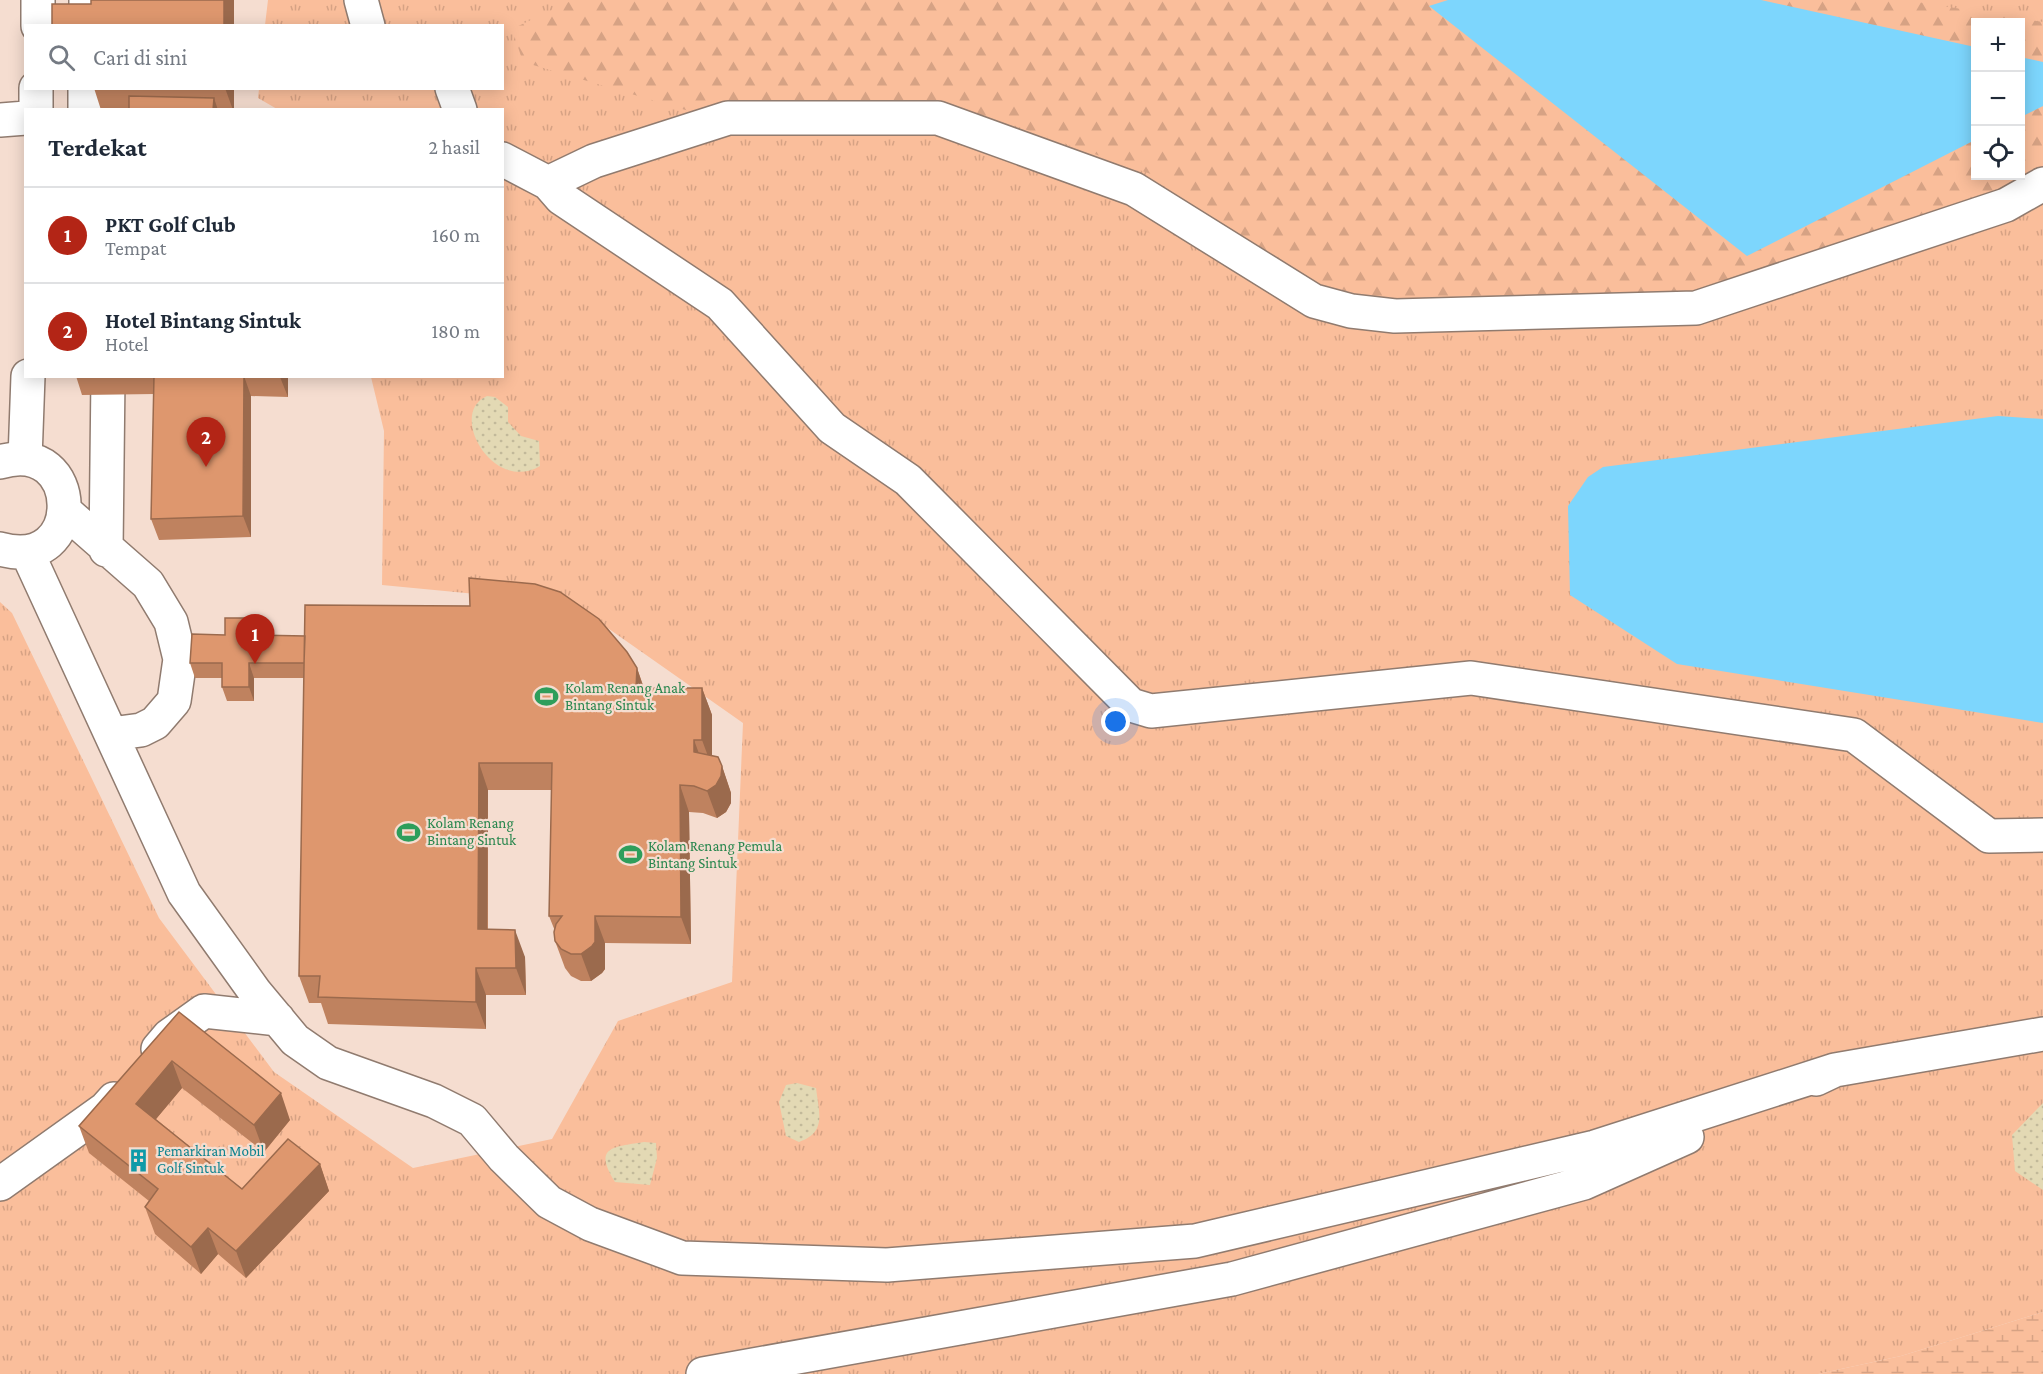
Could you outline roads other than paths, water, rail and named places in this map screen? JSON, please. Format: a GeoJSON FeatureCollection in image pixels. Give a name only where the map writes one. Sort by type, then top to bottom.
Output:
{"type":"FeatureCollection","features":[{"type":"Feature","properties":{"kind":"lane"},"geometry":{"type":"LineString","coordinates":[[38,0],[38,24]]}},
{"type":"Feature","properties":{"kind":"lane"},"geometry":{"type":"LineString","coordinates":[[86,0],[86,24]]}},
{"type":"Feature","properties":{"kind":"lane"},"geometry":{"type":"LineString","coordinates":[[361,0],[367,24]]}},
{"type":"Feature","properties":{"kind":"lane"},"geometry":{"type":"LineString","coordinates":[[36,90],[36,108]]}},
{"type":"Feature","properties":{"kind":"lane"},"geometry":{"type":"LineString","coordinates":[[85,90],[85,108]]}},
{"type":"Feature","properties":{"kind":"lane"},"geometry":{"type":"LineString","coordinates":[[453,90],[459,108]]}},
{"type":"Feature","properties":{"kind":"lane"},"geometry":{"type":"LineString","coordinates":[[0,120],[24,118]]}},
{"type":"Feature","properties":{"kind":"lane"},"geometry":{"type":"LineString","coordinates":[[548,183],[594,161],[729,118],[938,118],[1134,189],[1314,301],[1351,311],[1395,316],[1695,308],[2006,205],[2043,184]]}},
{"type":"Feature","properties":{"kind":"lane"},"geometry":{"type":"LineString","coordinates":[[504,160],[548,183],[561,198],[720,304],[832,428],[908,480],[1131,705],[1151,711],[1471,678],[1854,735],[1989,836],[2043,835]]}},
{"type":"Feature","properties":{"kind":"lane"},"geometry":{"type":"LineString","coordinates":[[28,378],[13,461],[39,463],[52,472],[66,498],[66,512],[53,539],[40,547],[13,550],[111,734],[184,893],[255,992],[295,1040],[328,1064],[434,1101],[472,1120],[504,1158],[549,1202],[590,1224],[682,1258],[887,1265],[1194,1241],[1595,1147],[1835,1070],[2043,1034]]}},
{"type":"Feature","properties":{"kind":"lane"},"geometry":{"type":"LineString","coordinates":[[106,550],[108,378]]}},
{"type":"Feature","properties":{"kind":"lane"},"geometry":{"type":"LineString","coordinates":[[66,512],[106,550],[148,584],[171,622],[180,659],[174,701],[155,723],[141,730],[111,734]]}},
{"type":"Feature","properties":{"kind":"lane"},"geometry":{"type":"LineString","coordinates":[[0,1184],[105,1109],[169,1036],[204,1011],[278,1019]]}},
{"type":"Feature","properties":{"kind":"lane"},"geometry":{"type":"LineString","coordinates":[[704,1374],[1232,1279],[1584,1183],[1835,1070]]}},
{"type":"Feature","properties":{"kind":"water"},"geometry":{"type":"Polygon","coordinates":[[[1448,0],[1761,0],[1971,46],[1971,142],[1747,256],[1429,6],[1448,0]]]}},
{"type":"Feature","properties":{"kind":"water"},"geometry":{"type":"Polygon","coordinates":[[[2025,58],[2043,62],[2043,106],[2025,115],[2025,58]]]}},
{"type":"Feature","properties":{"kind":"water"},"geometry":{"type":"Polygon","coordinates":[[[1998,416],[2043,419],[2043,723],[1677,664],[1570,595],[1568,506],[1588,477],[1603,467],[1998,416]]]}},
{"type":"Feature","properties":{"kind":"place","name":"Hotel Bintang Sintuk"},"geometry":{"type":"Point","coordinates":[206,467]}},
{"type":"Feature","properties":{"kind":"place","name":"PKT Golf Club"},"geometry":{"type":"Point","coordinates":[255,664]}},
{"type":"Feature","properties":{"kind":"place","name":"Kolam Renang Anak Bintang Sintuk"},"geometry":{"type":"Point","coordinates":[547,697]}},
{"type":"Feature","properties":{"kind":"place","name":"Kolam Renang Bintang Sintuk"},"geometry":{"type":"Point","coordinates":[409,832]}},
{"type":"Feature","properties":{"kind":"place","name":"Kolam Renang Pemula Bintang Sintuk"},"geometry":{"type":"Point","coordinates":[630,855]}},
{"type":"Feature","properties":{"kind":"place","name":"Pemarkiran Mobil Golf Sintuk"},"geometry":{"type":"Point","coordinates":[139,1160]}}]}
